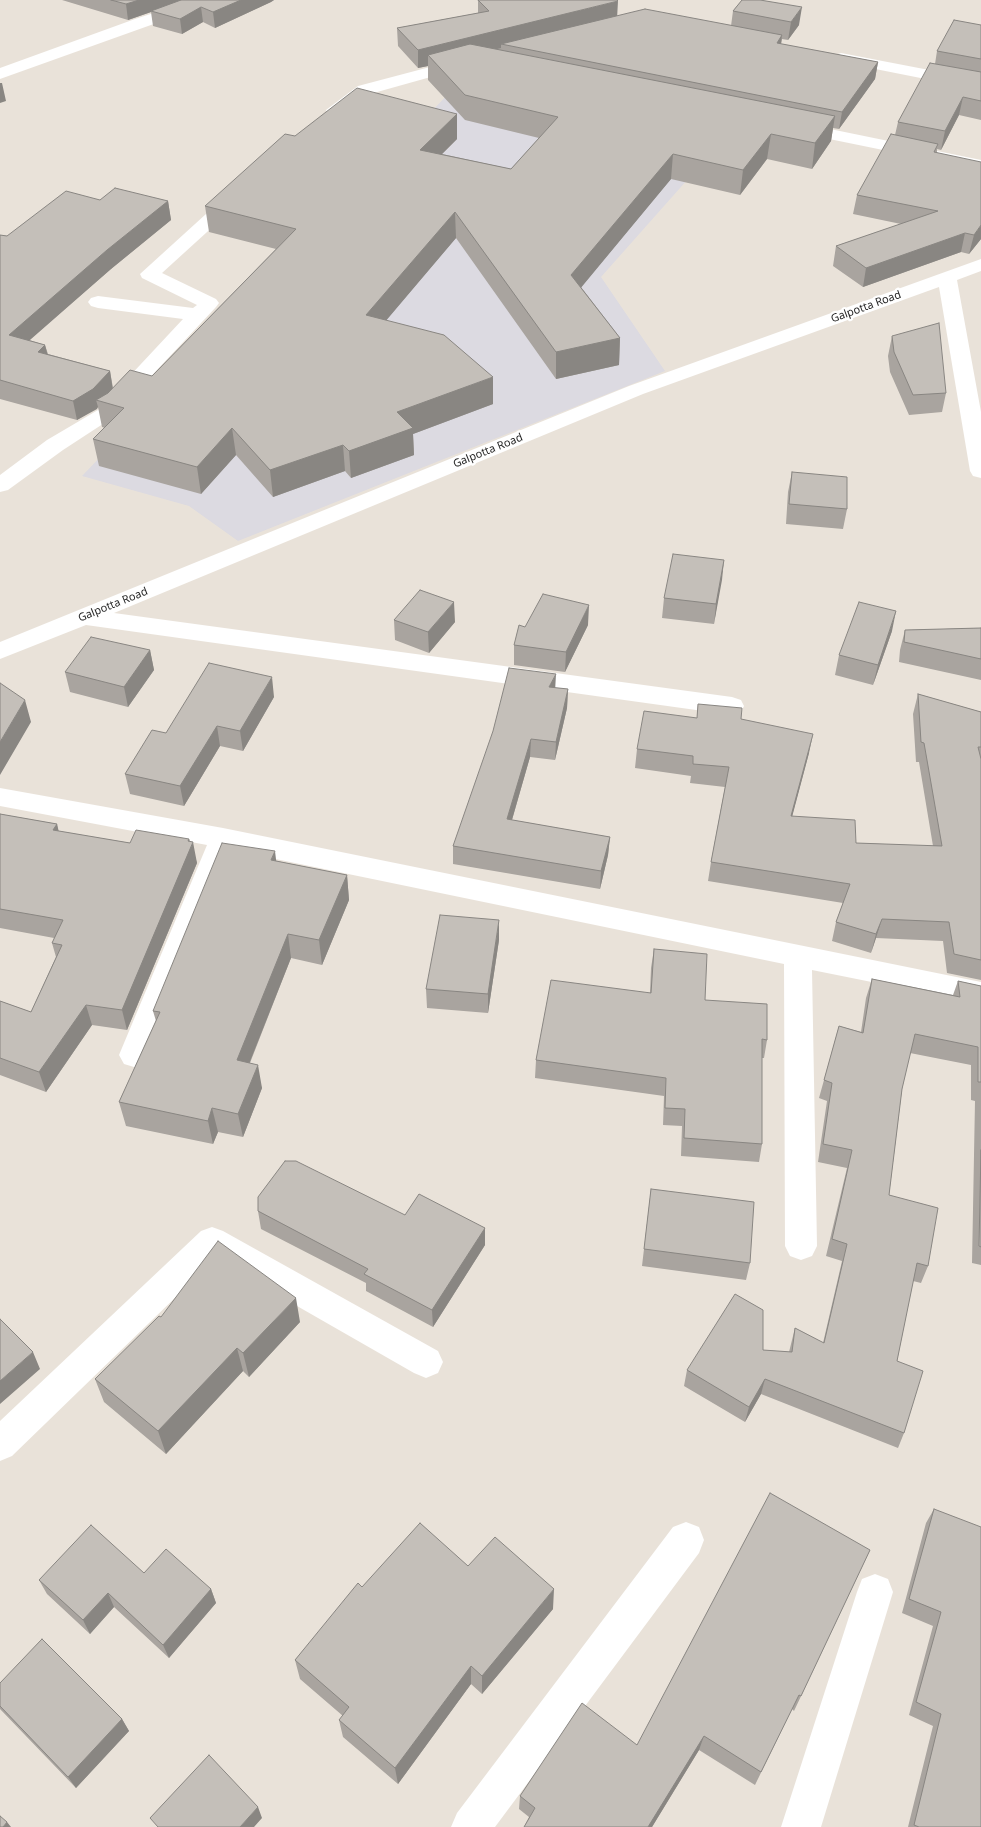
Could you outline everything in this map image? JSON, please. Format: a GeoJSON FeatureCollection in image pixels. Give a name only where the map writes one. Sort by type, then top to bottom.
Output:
{"type":"FeatureCollection","features":[{"type":"Feature","properties":{"kind":"street"},"geometry":{"type":"LineString","coordinates":[[0,74],[141,22],[185,8]]}},
{"type":"Feature","properties":{"kind":"street"},"geometry":{"type":"LineString","coordinates":[[828,55],[981,84]]}},
{"type":"Feature","properties":{"kind":"street"},"geometry":{"type":"LineString","coordinates":[[318,121],[364,90],[476,61]]}},
{"type":"Feature","properties":{"kind":"street"},"geometry":{"type":"LineString","coordinates":[[778,123],[981,165]]}},
{"type":"Feature","properties":{"kind":"street"},"geometry":{"type":"LineString","coordinates":[[0,485],[55,445],[105,414],[209,303],[150,274],[248,185]]}},
{"type":"Feature","properties":{"kind":"street","name":"Galpotta Road"},"geometry":{"type":"LineString","coordinates":[[0,650],[86,617],[636,390],[981,265]]}},
{"type":"Feature","properties":{"kind":"street"},"geometry":{"type":"LineString","coordinates":[[948,277],[981,471]]}},
{"type":"Feature","properties":{"kind":"street"},"geometry":{"type":"LineString","coordinates":[[98,302],[198,315]]}},
{"type":"Feature","properties":{"kind":"street"},"geometry":{"type":"LineString","coordinates":[[86,617],[732,706]]}},
{"type":"Feature","properties":{"kind":"street"},"geometry":{"type":"LineString","coordinates":[[0,797],[223,838],[981,993]]}},
{"type":"Feature","properties":{"kind":"street"},"geometry":{"type":"LineString","coordinates":[[134,1055],[223,838]]}},
{"type":"Feature","properties":{"kind":"street"},"geometry":{"type":"LineString","coordinates":[[798,955],[801,1246]]}},
{"type":"Feature","properties":{"kind":"street"},"geometry":{"type":"LineString","coordinates":[[0,1444],[212,1240],[426,1362]]}},
{"type":"Feature","properties":{"kind":"street"},"geometry":{"type":"LineString","coordinates":[[471,1827],[686,1540]]}},
{"type":"Feature","properties":{"kind":"street"},"geometry":{"type":"LineString","coordinates":[[801,1827],[875,1592]]}},
{"type":"Feature","properties":{"kind":"shaded area"},"geometry":{"type":"Polygon","coordinates":[[[452,90],[712,152],[601,277],[665,371],[238,541],[189,506],[82,476],[452,90]]]}},
{"type":"Feature","properties":{"kind":"building"},"geometry":{"type":"Polygon","coordinates":[[[111,0],[139,0],[126,4],[111,0]]]}},
{"type":"Feature","properties":{"kind":"building"},"geometry":{"type":"Polygon","coordinates":[[[181,0],[241,0],[213,12],[201,7],[180,19],[151,11],[181,0]]]}},
{"type":"Feature","properties":{"kind":"building"},"geometry":{"type":"Polygon","coordinates":[[[478,0],[618,1],[418,50],[397,28],[489,11],[478,0]]]}},
{"type":"Feature","properties":{"kind":"building"},"geometry":{"type":"Polygon","coordinates":[[[742,0],[760,0],[802,7],[791,22],[733,11],[742,0]]]}},
{"type":"Feature","properties":{"kind":"building"},"geometry":{"type":"Polygon","coordinates":[[[645,9],[782,35],[777,43],[878,62],[842,112],[501,44],[645,9]]]}},
{"type":"Feature","properties":{"kind":"building"},"geometry":{"type":"Polygon","coordinates":[[[954,20],[981,25],[981,59],[937,51],[954,20]]]}},
{"type":"Feature","properties":{"kind":"building"},"geometry":{"type":"Polygon","coordinates":[[[470,44],[835,116],[815,143],[771,134],[743,170],[673,154],[571,275],[620,338],[556,352],[455,212],[366,315],[444,335],[493,377],[397,412],[413,428],[349,451],[343,445],[270,470],[232,428],[197,467],[93,439],[124,408],[96,400],[108,393],[130,370],[152,376],[296,229],[205,206],[285,134],[295,136],[357,88],[457,114],[420,150],[511,169],[558,117],[465,95],[428,55],[470,44]]]}},
{"type":"Feature","properties":{"kind":"building"},"geometry":{"type":"Polygon","coordinates":[[[930,63],[981,72],[981,101],[963,97],[945,131],[898,122],[930,63]]]}},
{"type":"Feature","properties":{"kind":"building"},"geometry":{"type":"Polygon","coordinates":[[[891,134],[938,144],[934,152],[981,162],[981,225],[974,235],[965,233],[866,268],[836,246],[938,211],[857,195],[891,134]]]}},
{"type":"Feature","properties":{"kind":"building"},"geometry":{"type":"Polygon","coordinates":[[[115,188],[168,201],[107,250],[9,335],[45,345],[38,352],[110,371],[93,389],[73,401],[0,380],[0,235],[7,236],[66,191],[100,200],[115,188]]]}},
{"type":"Feature","properties":{"kind":"building"},"geometry":{"type":"Polygon","coordinates":[[[939,323],[946,393],[913,395],[894,352],[892,336],[939,323]]]}},
{"type":"Feature","properties":{"kind":"building"},"geometry":{"type":"Polygon","coordinates":[[[792,472],[847,477],[847,509],[789,504],[792,472]]]}},
{"type":"Feature","properties":{"kind":"building"},"geometry":{"type":"Polygon","coordinates":[[[673,554],[724,560],[716,604],[664,598],[673,554]]]}},
{"type":"Feature","properties":{"kind":"building"},"geometry":{"type":"Polygon","coordinates":[[[420,590],[454,602],[428,632],[394,620],[420,590]]]}},
{"type":"Feature","properties":{"kind":"building"},"geometry":{"type":"Polygon","coordinates":[[[543,594],[589,605],[566,652],[514,645],[519,625],[525,627],[543,594]]]}},
{"type":"Feature","properties":{"kind":"building"},"geometry":{"type":"Polygon","coordinates":[[[859,602],[896,611],[878,665],[839,655],[859,602]]]}},
{"type":"Feature","properties":{"kind":"building"},"geometry":{"type":"Polygon","coordinates":[[[981,628],[981,659],[904,642],[905,630],[981,628]]]}},
{"type":"Feature","properties":{"kind":"building"},"geometry":{"type":"Polygon","coordinates":[[[91,637],[150,650],[124,687],[65,672],[91,637]]]}},
{"type":"Feature","properties":{"kind":"building"},"geometry":{"type":"Polygon","coordinates":[[[209,663],[272,677],[240,731],[217,726],[180,786],[125,774],[152,730],[166,733],[209,663]]]}},
{"type":"Feature","properties":{"kind":"building"},"geometry":{"type":"Polygon","coordinates":[[[509,668],[556,674],[549,687],[568,689],[556,742],[531,739],[507,819],[610,837],[601,871],[453,846],[493,731],[509,668]]]}},
{"type":"Feature","properties":{"kind":"building"},"geometry":{"type":"Polygon","coordinates":[[[0,683],[25,700],[0,742],[0,683]]]}},
{"type":"Feature","properties":{"kind":"building"},"geometry":{"type":"Polygon","coordinates":[[[918,694],[981,712],[981,747],[978,747],[981,759],[981,960],[954,954],[949,922],[882,919],[876,934],[836,922],[850,884],[711,862],[729,767],[693,764],[693,756],[637,749],[644,711],[697,718],[698,704],[742,708],[741,719],[813,734],[791,816],[855,820],[856,843],[942,846],[924,743],[921,742],[918,694]]]}},
{"type":"Feature","properties":{"kind":"building"},"geometry":{"type":"Polygon","coordinates":[[[0,814],[57,824],[53,830],[130,843],[136,830],[189,839],[188,841],[193,842],[122,1010],[86,1005],[39,1072],[0,1058],[0,1001],[31,1012],[62,945],[52,943],[63,920],[0,909],[0,814]]]}},
{"type":"Feature","properties":{"kind":"building"},"geometry":{"type":"Polygon","coordinates":[[[222,843],[275,851],[271,860],[347,875],[319,940],[288,934],[237,1060],[258,1065],[238,1114],[212,1108],[208,1121],[119,1102],[160,1012],[153,1011],[222,843]]]}},
{"type":"Feature","properties":{"kind":"building"},"geometry":{"type":"Polygon","coordinates":[[[440,915],[499,920],[488,994],[426,989],[440,915]]]}},
{"type":"Feature","properties":{"kind":"building"},"geometry":{"type":"Polygon","coordinates":[[[654,949],[707,954],[705,1000],[767,1004],[767,1040],[762,1039],[762,1144],[684,1138],[685,1109],[665,1108],[666,1078],[536,1060],[551,980],[651,993],[654,949]]]}},
{"type":"Feature","properties":{"kind":"building"},"geometry":{"type":"Polygon","coordinates":[[[872,979],[960,997],[958,981],[981,986],[981,1082],[978,1082],[978,1047],[915,1034],[902,1089],[889,1195],[938,1208],[928,1266],[917,1263],[897,1361],[923,1371],[904,1433],[765,1379],[749,1407],[687,1370],[735,1294],[763,1310],[763,1350],[792,1352],[795,1328],[824,1343],[847,1244],[832,1239],[852,1150],[823,1144],[832,1083],[824,1080],[839,1026],[863,1033],[872,979]]]}},
{"type":"Feature","properties":{"kind":"building"},"geometry":{"type":"Polygon","coordinates":[[[981,1150],[981,1247],[979,1246],[981,1150]]]}},
{"type":"Feature","properties":{"kind":"building"},"geometry":{"type":"Polygon","coordinates":[[[285,1161],[296,1161],[405,1215],[419,1194],[485,1228],[432,1310],[364,1274],[368,1269],[258,1211],[258,1197],[285,1161]]]}},
{"type":"Feature","properties":{"kind":"building"},"geometry":{"type":"Polygon","coordinates":[[[651,1189],[754,1202],[750,1263],[644,1249],[651,1189]]]}},
{"type":"Feature","properties":{"kind":"building"},"geometry":{"type":"Polygon","coordinates":[[[218,1241],[296,1298],[243,1353],[237,1348],[158,1431],[95,1379],[159,1316],[161,1317],[218,1241]]]}},
{"type":"Feature","properties":{"kind":"building"},"geometry":{"type":"Polygon","coordinates":[[[0,1319],[33,1352],[0,1381],[0,1319]]]}},
{"type":"Feature","properties":{"kind":"building"},"geometry":{"type":"Polygon","coordinates":[[[770,1493],[870,1550],[801,1696],[799,1695],[761,1772],[704,1736],[648,1827],[524,1827],[535,1808],[520,1796],[582,1703],[637,1745],[770,1493]]]}},
{"type":"Feature","properties":{"kind":"building"},"geometry":{"type":"Polygon","coordinates":[[[934,1509],[981,1527],[981,1827],[919,1827],[914,1825],[941,1714],[916,1702],[941,1612],[909,1599],[934,1509]]]}},
{"type":"Feature","properties":{"kind":"building"},"geometry":{"type":"Polygon","coordinates":[[[420,1523],[468,1566],[495,1537],[554,1589],[482,1676],[471,1666],[395,1768],[339,1720],[349,1707],[295,1660],[358,1583],[362,1587],[420,1523]]]}},
{"type":"Feature","properties":{"kind":"building"},"geometry":{"type":"Polygon","coordinates":[[[91,1525],[144,1573],[166,1549],[211,1589],[163,1645],[108,1593],[83,1620],[39,1580],[91,1525]]]}},
{"type":"Feature","properties":{"kind":"building"},"geometry":{"type":"Polygon","coordinates":[[[42,1639],[122,1719],[68,1777],[0,1706],[0,1683],[42,1639]]]}},
{"type":"Feature","properties":{"kind":"building"},"geometry":{"type":"Polygon","coordinates":[[[209,1755],[258,1807],[240,1827],[158,1827],[150,1818],[209,1755]]]}},
{"type":"Feature","properties":{"kind":"building"},"geometry":{"type":"Polygon","coordinates":[[[0,1816],[7,1822],[3,1827],[0,1827],[0,1816]]]}}]}
